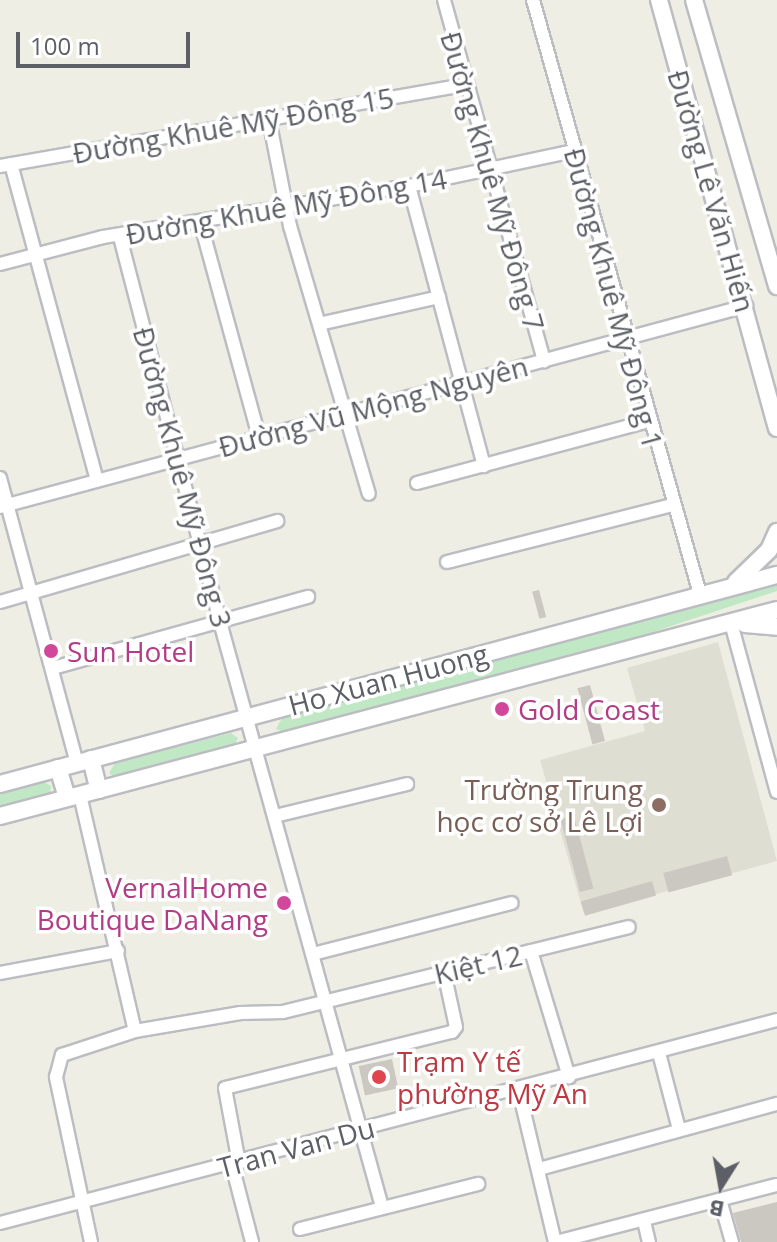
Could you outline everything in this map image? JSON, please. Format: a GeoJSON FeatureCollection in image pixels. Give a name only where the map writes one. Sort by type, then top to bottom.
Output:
{"type":"FeatureCollection","features":[{"type":"Feature","properties":{"kind":"main road","name":"Đường Lê Văn Hiến"},"geometry":{"type":"LineString","coordinates":[[659,0],[746,306],[777,428]]}},
{"type":"Feature","properties":{"kind":"main road","name":"Đường Lê Văn Hiến"},"geometry":{"type":"LineString","coordinates":[[694,0],[777,286]]}},
{"type":"Feature","properties":{"kind":"main road"},"geometry":{"type":"LineString","coordinates":[[731,586],[754,568],[777,532]]}},
{"type":"Feature","properties":{"kind":"main road","name":"Ho Xuan Huong"},"geometry":{"type":"LineString","coordinates":[[0,784],[777,575]]}},
{"type":"Feature","properties":{"kind":"main road"},"geometry":{"type":"LineString","coordinates":[[0,816],[777,610]]}},
{"type":"Feature","properties":{"kind":"main road"},"geometry":{"type":"LineString","coordinates":[[731,623],[777,627]]}},
{"type":"Feature","properties":{"kind":"main road"},"geometry":{"type":"LineString","coordinates":[[84,761],[99,790]]}},
{"type":"Feature","properties":{"kind":"main road"},"geometry":{"type":"LineString","coordinates":[[58,768],[74,797]]}},
{"type":"Feature","properties":{"kind":"street","name":"Đường Khuê Mỹ Đông 7"},"geometry":{"type":"LineString","coordinates":[[444,0],[544,361]]}},
{"type":"Feature","properties":{"kind":"street","name":"Đường Khuê Mỹ Đông 1"},"geometry":{"type":"LineString","coordinates":[[533,0],[628,337],[648,421],[700,594]]}},
{"type":"Feature","properties":{"kind":"street","name":"Đường Khuê Mỹ Đông 15"},"geometry":{"type":"LineString","coordinates":[[6,165],[466,85]]}},
{"type":"Feature","properties":{"kind":"street"},"geometry":{"type":"LineString","coordinates":[[269,119],[285,206],[323,323],[369,494]]}},
{"type":"Feature","properties":{"kind":"street","name":"Đường Khuê Mỹ Đông 14"},"geometry":{"type":"LineString","coordinates":[[0,264],[37,253],[200,221],[409,186],[574,151]]}},
{"type":"Feature","properties":{"kind":"street"},"geometry":{"type":"LineString","coordinates":[[6,165],[37,253],[97,481]]}},
{"type":"Feature","properties":{"kind":"street"},"geometry":{"type":"LineString","coordinates":[[409,186],[484,466]]}},
{"type":"Feature","properties":{"kind":"street"},"geometry":{"type":"LineString","coordinates":[[200,221],[259,437]]}},
{"type":"Feature","properties":{"kind":"street","name":"Đường Khuê Mỹ Đông 3"},"geometry":{"type":"LineString","coordinates":[[120,237],[180,458],[220,622],[364,1129],[382,1207]]}},
{"type":"Feature","properties":{"kind":"street"},"geometry":{"type":"LineString","coordinates":[[323,323],[439,297]]}},
{"type":"Feature","properties":{"kind":"street","name":"Đường Vũ Mộng Nguyên"},"geometry":{"type":"LineString","coordinates":[[3,505],[746,306]]}},
{"type":"Feature","properties":{"kind":"street"},"geometry":{"type":"LineString","coordinates":[[417,483],[648,421]]}},
{"type":"Feature","properties":{"kind":"street"},"geometry":{"type":"LineString","coordinates":[[0,478],[3,505],[84,761]]}},
{"type":"Feature","properties":{"kind":"street"},"geometry":{"type":"LineString","coordinates":[[447,562],[672,505]]}},
{"type":"Feature","properties":{"kind":"street"},"geometry":{"type":"LineString","coordinates":[[0,602],[277,521]]}},
{"type":"Feature","properties":{"kind":"street"},"geometry":{"type":"LineString","coordinates":[[53,668],[308,597]]}},
{"type":"Feature","properties":{"kind":"street"},"geometry":{"type":"LineString","coordinates":[[731,623],[777,792]]}},
{"type":"Feature","properties":{"kind":"street"},"geometry":{"type":"LineString","coordinates":[[275,816],[407,784]]}},
{"type":"Feature","properties":{"kind":"street"},"geometry":{"type":"LineString","coordinates":[[74,797],[118,951],[135,1031]]}},
{"type":"Feature","properties":{"kind":"street"},"geometry":{"type":"LineString","coordinates":[[313,954],[512,903]]}},
{"type":"Feature","properties":{"kind":"street","name":"Kiệt 12"},"geometry":{"type":"LineString","coordinates":[[80,1203],[56,1077],[57,1059],[135,1031],[240,1013],[283,1012],[629,927]]}},
{"type":"Feature","properties":{"kind":"street"},"geometry":{"type":"LineString","coordinates":[[0,973],[118,951]]}},
{"type":"Feature","properties":{"kind":"street"},"geometry":{"type":"LineString","coordinates":[[531,951],[569,1077]]}},
{"type":"Feature","properties":{"kind":"street"},"geometry":{"type":"LineString","coordinates":[[252,1242],[235,1164],[225,1088],[344,1062],[455,1030],[444,972]]}},
{"type":"Feature","properties":{"kind":"street","name":"Tran Van Du"},"geometry":{"type":"LineString","coordinates":[[0,1223],[519,1091],[777,1020]]}},
{"type":"Feature","properties":{"kind":"street"},"geometry":{"type":"LineString","coordinates":[[659,1053],[679,1129]]}},
{"type":"Feature","properties":{"kind":"street"},"geometry":{"type":"LineString","coordinates":[[519,1091],[556,1242],[777,1185]]}},
{"type":"Feature","properties":{"kind":"street"},"geometry":{"type":"LineString","coordinates":[[539,1169],[777,1104]]}},
{"type":"Feature","properties":{"kind":"street"},"geometry":{"type":"LineString","coordinates":[[300,1229],[478,1184]]}},
{"type":"Feature","properties":{"kind":"street"},"geometry":{"type":"LineString","coordinates":[[720,1200],[732,1242]]}},
{"type":"Feature","properties":{"kind":"street"},"geometry":{"type":"LineString","coordinates":[[80,1203],[91,1242]]}},
{"type":"Feature","properties":{"kind":"street"},"geometry":{"type":"LineString","coordinates":[[644,1221],[649,1242]]}},
{"type":"Feature","properties":{"kind":"shaded area","name":"Trường Trung học cơ sở Lê Lợi"},"geometry":{"type":"Polygon","coordinates":[[[718,642],[777,861],[584,914],[540,760],[645,731],[627,668],[718,642]]]}},
{"type":"Feature","properties":{"kind":"green space"},"geometry":{"type":"Polygon","coordinates":[[[777,582],[777,591],[641,636],[287,733],[276,729],[282,718],[777,582]]]}},
{"type":"Feature","properties":{"kind":"green space"},"geometry":{"type":"Polygon","coordinates":[[[231,733],[238,738],[234,746],[116,778],[109,773],[115,763],[231,733]]]}},
{"type":"Feature","properties":{"kind":"green space"},"geometry":{"type":"Polygon","coordinates":[[[44,782],[51,786],[50,795],[0,809],[0,794],[44,782]]]}},
{"type":"Feature","properties":{"kind":"building"},"geometry":{"type":"Polygon","coordinates":[[[539,590],[546,617],[539,619],[532,592],[539,590]]]}},
{"type":"Feature","properties":{"kind":"building"},"geometry":{"type":"Polygon","coordinates":[[[590,685],[605,741],[592,744],[577,688],[590,685]]]}},
{"type":"Feature","properties":{"kind":"building"},"geometry":{"type":"Polygon","coordinates":[[[574,816],[593,888],[580,892],[560,820],[574,816]]]}},
{"type":"Feature","properties":{"kind":"building"},"geometry":{"type":"Polygon","coordinates":[[[727,856],[732,875],[668,892],[663,873],[727,856]]]}},
{"type":"Feature","properties":{"kind":"building"},"geometry":{"type":"Polygon","coordinates":[[[652,881],[656,895],[585,916],[581,901],[652,881]]]}},
{"type":"Feature","properties":{"kind":"building","name":"Trạm Y tế phường Mỹ An"},"geometry":{"type":"Polygon","coordinates":[[[392,1059],[398,1088],[365,1095],[359,1066],[392,1059]]]}},
{"type":"Feature","properties":{"kind":"building"},"geometry":{"type":"Polygon","coordinates":[[[777,1202],[777,1242],[741,1242],[733,1213],[777,1202]]]}},
{"type":"Feature","properties":{"kind":"place","name":"Sun Hotel"},"geometry":{"type":"Point","coordinates":[51,651]}},
{"type":"Feature","properties":{"kind":"place","name":"Gold Coast"},"geometry":{"type":"Point","coordinates":[502,709]}},
{"type":"Feature","properties":{"kind":"place","name":"Trường Trung học cơ sở Lê Lợi"},"geometry":{"type":"Point","coordinates":[659,805]}},
{"type":"Feature","properties":{"kind":"place","name":"VernalHome Boutique DaNang"},"geometry":{"type":"Point","coordinates":[284,903]}},
{"type":"Feature","properties":{"kind":"place","name":"Trạm Y tế phường Mỹ An"},"geometry":{"type":"Point","coordinates":[379,1077]}}]}
